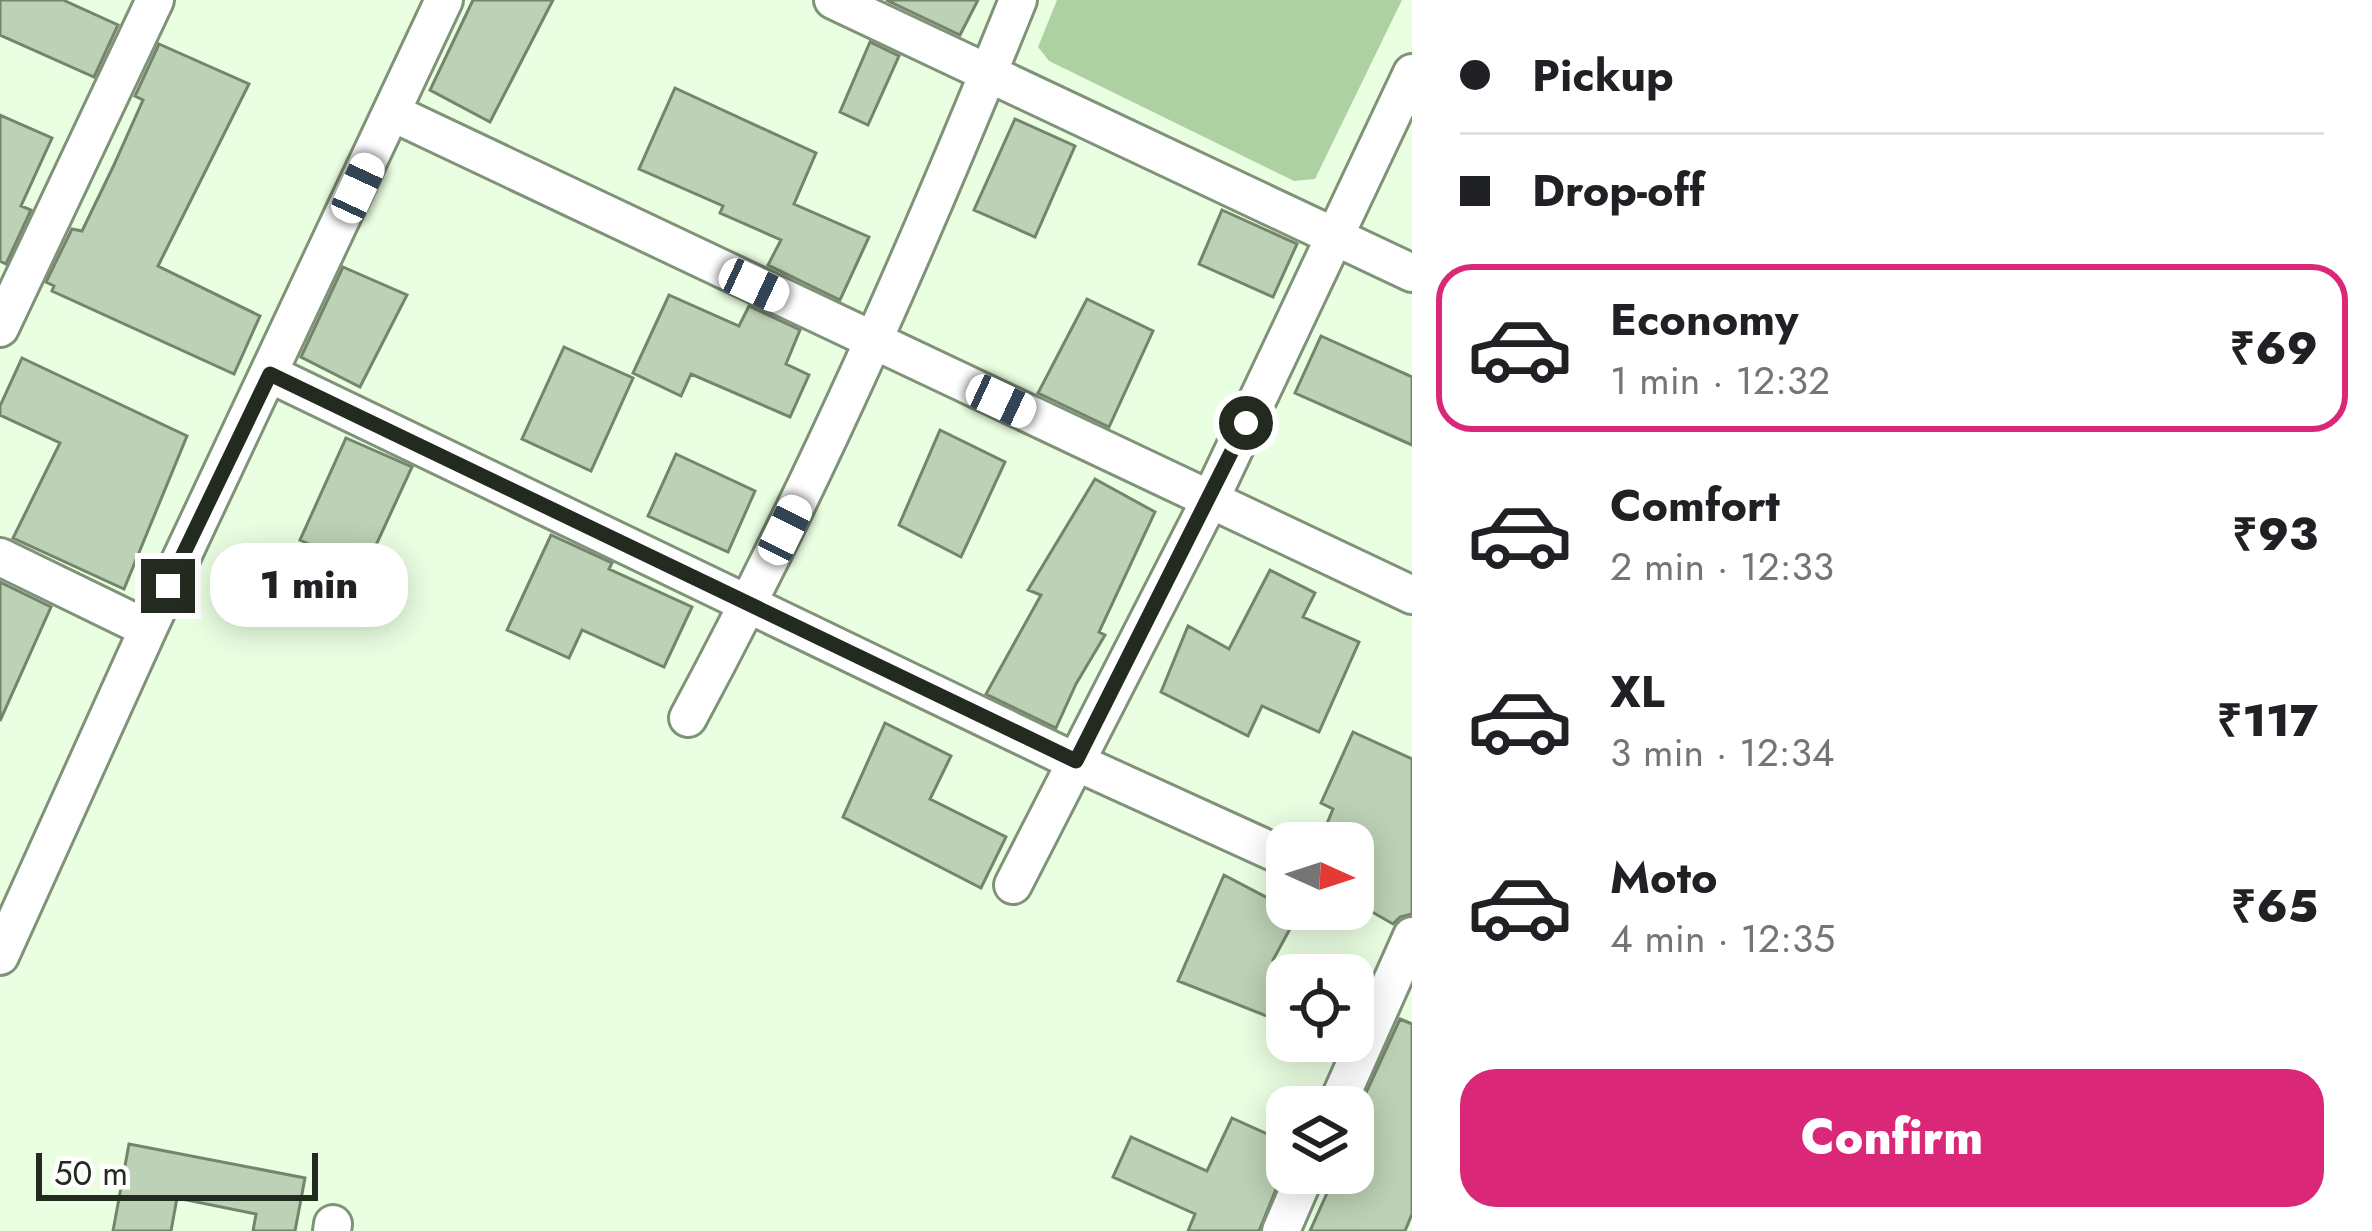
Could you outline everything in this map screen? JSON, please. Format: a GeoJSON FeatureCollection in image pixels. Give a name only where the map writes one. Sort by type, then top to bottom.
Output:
{"type":"FeatureCollection","features":[{"type":"Feature","properties":{"kind":"street"},"geometry":{"type":"LineString","coordinates":[[0,328],[155,0]]}},
{"type":"Feature","properties":{"kind":"street"},"geometry":{"type":"LineString","coordinates":[[0,956],[444,0]]}},
{"type":"Feature","properties":{"kind":"street"},"geometry":{"type":"LineString","coordinates":[[833,0],[1412,273]]}},
{"type":"Feature","properties":{"kind":"street"},"geometry":{"type":"LineString","coordinates":[[688,718],[749,604],[875,343],[1018,0]]}},
{"type":"Feature","properties":{"kind":"street"},"geometry":{"type":"LineString","coordinates":[[1013,885],[1211,498],[1412,73]]}},
{"type":"Feature","properties":{"kind":"street"},"geometry":{"type":"LineString","coordinates":[[393,113],[1412,595]]}},
{"type":"Feature","properties":{"kind":"street"},"geometry":{"type":"LineString","coordinates":[[270,374],[1266,848]]}},
{"type":"Feature","properties":{"kind":"street"},"geometry":{"type":"LineString","coordinates":[[0,557],[148,629]]}},
{"type":"Feature","properties":{"kind":"street"},"geometry":{"type":"LineString","coordinates":[[1345,1086],[1412,936]]}},
{"type":"Feature","properties":{"kind":"street"},"geometry":{"type":"LineString","coordinates":[[1280,1231],[1297,1194]]}},
{"type":"Feature","properties":{"kind":"green space"},"geometry":{"type":"Polygon","coordinates":[[[1057,0],[1402,0],[1315,179],[1294,181],[1049,61],[1038,47],[1057,0]]]}},
{"type":"Feature","properties":{"kind":"building"},"geometry":{"type":"Polygon","coordinates":[[[0,0],[63,0],[118,25],[94,77],[0,35],[0,0]]]}},
{"type":"Feature","properties":{"kind":"building"},"geometry":{"type":"Polygon","coordinates":[[[473,0],[553,0],[490,122],[430,90],[473,0]]]}},
{"type":"Feature","properties":{"kind":"building"},"geometry":{"type":"Polygon","coordinates":[[[886,0],[978,0],[960,35],[886,0]]]}},
{"type":"Feature","properties":{"kind":"building"},"geometry":{"type":"Polygon","coordinates":[[[870,42],[899,56],[868,125],[840,112],[870,42]]]}},
{"type":"Feature","properties":{"kind":"building"},"geometry":{"type":"Polygon","coordinates":[[[159,44],[249,84],[158,266],[260,316],[234,374],[52,291],[54,286],[46,282],[72,229],[82,231],[113,167],[143,100],[135,96],[159,44]]]}},
{"type":"Feature","properties":{"kind":"building"},"geometry":{"type":"Polygon","coordinates":[[[675,88],[816,153],[794,204],[869,237],[840,300],[768,265],[781,240],[720,213],[723,206],[639,169],[675,88]]]}},
{"type":"Feature","properties":{"kind":"building"},"geometry":{"type":"Polygon","coordinates":[[[0,115],[52,138],[21,206],[31,210],[6,264],[0,261],[0,115]]]}},
{"type":"Feature","properties":{"kind":"building"},"geometry":{"type":"Polygon","coordinates":[[[1015,119],[1075,146],[1035,237],[974,210],[1015,119]]]}},
{"type":"Feature","properties":{"kind":"building"},"geometry":{"type":"Polygon","coordinates":[[[1222,210],[1297,244],[1273,297],[1199,264],[1222,210]]]}},
{"type":"Feature","properties":{"kind":"building"},"geometry":{"type":"Polygon","coordinates":[[[343,267],[407,295],[360,387],[301,357],[343,267]]]}},
{"type":"Feature","properties":{"kind":"building"},"geometry":{"type":"Polygon","coordinates":[[[669,295],[739,326],[749,306],[800,330],[786,364],[809,375],[790,417],[691,374],[681,396],[633,373],[669,295]]]}},
{"type":"Feature","properties":{"kind":"building"},"geometry":{"type":"Polygon","coordinates":[[[1087,299],[1153,331],[1109,427],[1038,393],[1087,299]]]}},
{"type":"Feature","properties":{"kind":"building"},"geometry":{"type":"Polygon","coordinates":[[[1321,336],[1412,377],[1412,445],[1295,393],[1321,336]]]}},
{"type":"Feature","properties":{"kind":"building"},"geometry":{"type":"Polygon","coordinates":[[[564,347],[633,378],[591,471],[522,439],[564,347]]]}},
{"type":"Feature","properties":{"kind":"building"},"geometry":{"type":"Polygon","coordinates":[[[22,358],[187,436],[124,589],[13,538],[60,443],[0,415],[22,358]]]}},
{"type":"Feature","properties":{"kind":"building"},"geometry":{"type":"Polygon","coordinates":[[[940,430],[1005,462],[961,557],[899,525],[940,430]]]}},
{"type":"Feature","properties":{"kind":"building"},"geometry":{"type":"Polygon","coordinates":[[[346,438],[412,467],[365,569],[300,540],[346,438]]]}},
{"type":"Feature","properties":{"kind":"building"},"geometry":{"type":"Polygon","coordinates":[[[676,454],[755,491],[728,552],[648,516],[676,454]]]}},
{"type":"Feature","properties":{"kind":"building"},"geometry":{"type":"Polygon","coordinates":[[[1095,479],[1155,512],[1099,632],[1105,635],[1056,728],[986,694],[1041,595],[1028,590],[1095,479]]]}},
{"type":"Feature","properties":{"kind":"building"},"geometry":{"type":"Polygon","coordinates":[[[551,535],[612,563],[609,569],[692,607],[664,667],[582,630],[569,658],[507,630],[551,535]]]}},
{"type":"Feature","properties":{"kind":"building"},"geometry":{"type":"Polygon","coordinates":[[[1270,570],[1315,593],[1303,617],[1359,642],[1319,732],[1262,706],[1248,736],[1161,692],[1188,626],[1229,649],[1270,570]]]}},
{"type":"Feature","properties":{"kind":"building"},"geometry":{"type":"Polygon","coordinates":[[[0,582],[51,607],[0,721],[0,582]]]}},
{"type":"Feature","properties":{"kind":"building"},"geometry":{"type":"Polygon","coordinates":[[[885,723],[951,756],[930,799],[1006,837],[981,888],[843,817],[885,723]]]}},
{"type":"Feature","properties":{"kind":"building"},"geometry":{"type":"Polygon","coordinates":[[[1353,732],[1412,759],[1412,914],[1393,924],[1374,913],[1374,822],[1328,822],[1333,809],[1321,803],[1353,732]]]}},
{"type":"Feature","properties":{"kind":"building"},"geometry":{"type":"Polygon","coordinates":[[[1224,875],[1266,897],[1266,930],[1289,930],[1276,954],[1266,954],[1266,1016],[1178,981],[1224,875]]]}},
{"type":"Feature","properties":{"kind":"building"},"geometry":{"type":"Polygon","coordinates":[[[1400,1019],[1412,1024],[1412,1214],[1405,1231],[1310,1231],[1327,1194],[1374,1194],[1374,1086],[1369,1086],[1400,1019]]]}},
{"type":"Feature","properties":{"kind":"building"},"geometry":{"type":"Polygon","coordinates":[[[1232,1118],[1266,1133],[1266,1194],[1274,1194],[1259,1231],[1188,1231],[1195,1214],[1113,1177],[1131,1137],[1207,1171],[1232,1118]]]}},
{"type":"Feature","properties":{"kind":"building"},"geometry":{"type":"Polygon","coordinates":[[[129,1144],[305,1178],[295,1231],[253,1231],[256,1214],[177,1198],[171,1231],[113,1231],[129,1144]]]}},
{"type":"Feature","properties":{"kind":"route"},"geometry":{"type":"LineString","coordinates":[[168,586],[270,374],[1076,761],[1246,423]]}}]}
